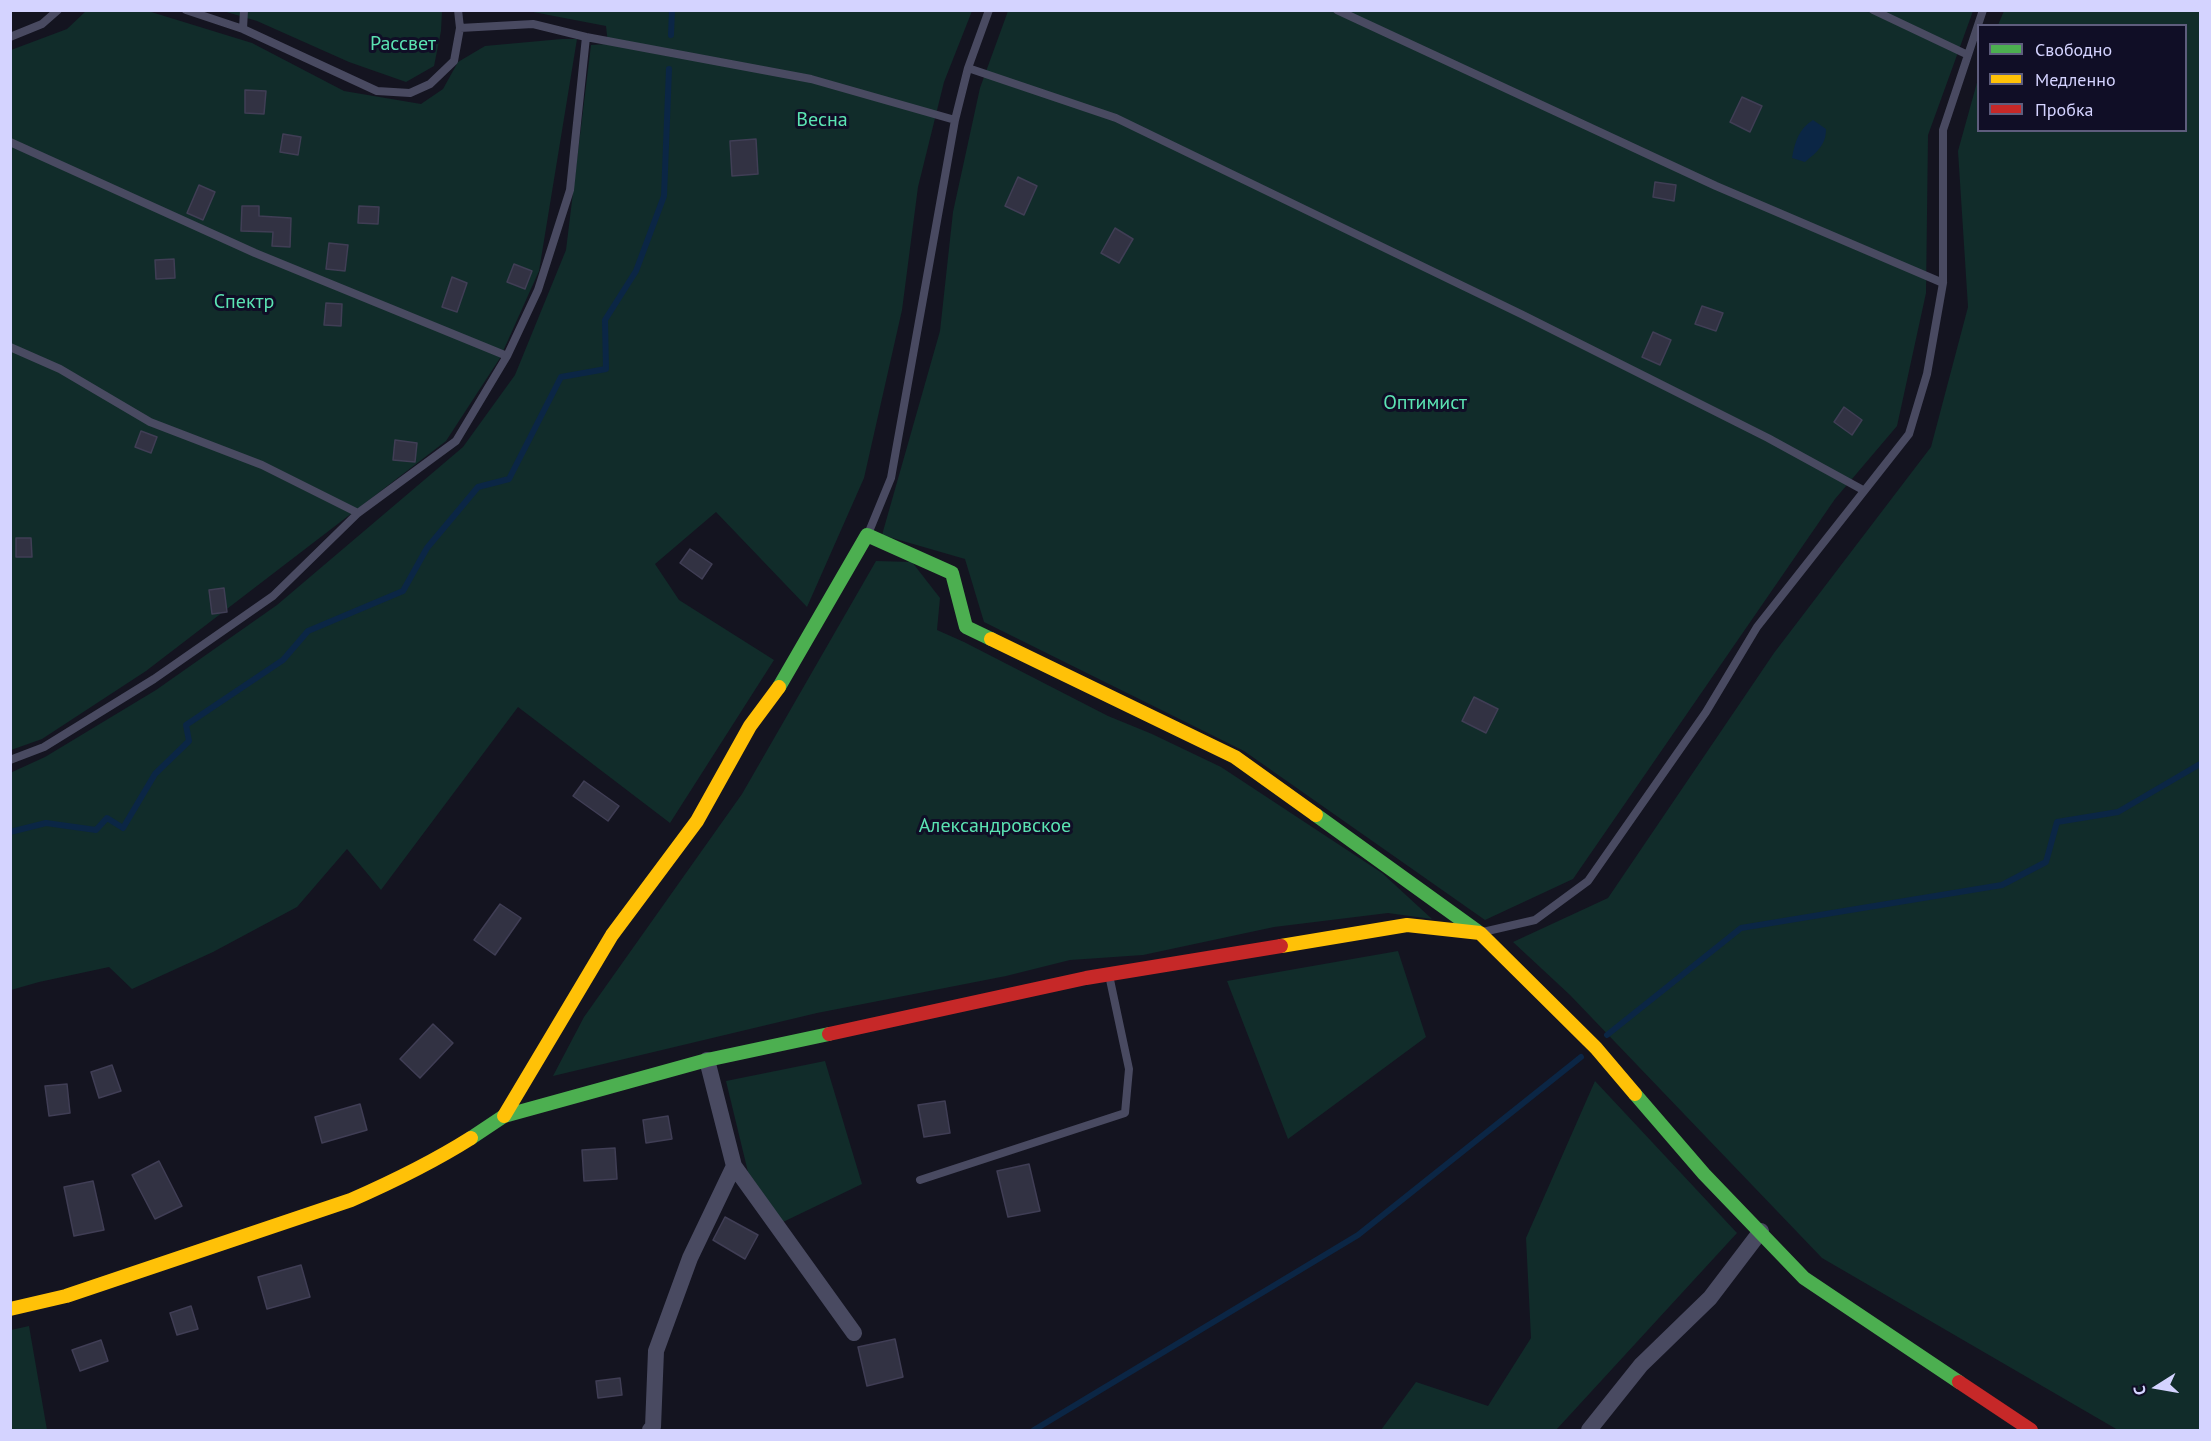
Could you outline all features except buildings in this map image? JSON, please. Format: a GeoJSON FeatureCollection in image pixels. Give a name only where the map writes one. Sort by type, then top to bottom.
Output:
{"type":"FeatureCollection","features":[{"type":"Feature","properties":{"kind":"street"},"geometry":{"type":"LineString","coordinates":[[504,1116],[612,934],[697,821],[750,726],[785,678],[867,535],[952,573],[966,627],[1235,757],[1480,933],[1596,1048],[1704,1174],[1804,1278],[2031,1431]]}},
{"type":"Feature","properties":{"kind":"street"},"geometry":{"type":"LineString","coordinates":[[10,1309],[66,1296],[351,1200],[390,1183],[449,1152],[504,1116],[707,1060],[1109,974],[1407,925],[1480,933]]}},
{"type":"Feature","properties":{"kind":"street"},"geometry":{"type":"LineString","coordinates":[[707,1060],[734,1166],[854,1333]]}},
{"type":"Feature","properties":{"kind":"street"},"geometry":{"type":"LineString","coordinates":[[650,1431],[653,1426],[656,1351],[690,1258],[734,1166]]}},
{"type":"Feature","properties":{"kind":"street"},"geometry":{"type":"LineString","coordinates":[[1589,1431],[1641,1365],[1710,1298],[1761,1232]]}},
{"type":"Feature","properties":{"kind":"lane"},"geometry":{"type":"LineString","coordinates":[[10,37],[42,24],[58,10]]}},
{"type":"Feature","properties":{"kind":"lane"},"geometry":{"type":"LineString","coordinates":[[186,10],[243,29],[376,91],[410,93],[430,84],[454,62],[460,28],[458,10]]}},
{"type":"Feature","properties":{"kind":"lane"},"geometry":{"type":"LineString","coordinates":[[243,29],[244,10]]}},
{"type":"Feature","properties":{"kind":"lane"},"geometry":{"type":"LineString","coordinates":[[867,535],[891,478],[955,120],[968,68],[989,10]]}},
{"type":"Feature","properties":{"kind":"lane"},"geometry":{"type":"LineString","coordinates":[[1337,10],[1716,186],[1943,283]]}},
{"type":"Feature","properties":{"kind":"lane"},"geometry":{"type":"LineString","coordinates":[[1873,10],[1968,55]]}},
{"type":"Feature","properties":{"kind":"lane"},"geometry":{"type":"LineString","coordinates":[[460,28],[533,24],[585,37],[811,80],[955,120]]}},
{"type":"Feature","properties":{"kind":"lane"},"geometry":{"type":"LineString","coordinates":[[1480,933],[1536,920],[1588,881],[1706,712],[1757,627],[1909,434],[1927,374],[1943,283],[1943,130],[1977,28]]}},
{"type":"Feature","properties":{"kind":"lane"},"geometry":{"type":"LineString","coordinates":[[10,760],[44,747],[154,679],[273,596],[358,513],[456,441],[507,356],[538,290],[570,190],[585,37]]}},
{"type":"Feature","properties":{"kind":"lane"},"geometry":{"type":"LineString","coordinates":[[968,68],[1116,118],[1533,320],[1768,438],[1863,490]]}},
{"type":"Feature","properties":{"kind":"lane"},"geometry":{"type":"LineString","coordinates":[[10,142],[255,253],[507,356]]}},
{"type":"Feature","properties":{"kind":"lane"},"geometry":{"type":"LineString","coordinates":[[10,347],[60,369],[150,422],[262,465],[358,513]]}},
{"type":"Feature","properties":{"kind":"lane"},"geometry":{"type":"LineString","coordinates":[[920,1180],[1125,1113],[1129,1069],[1109,974]]}},
{"type":"Feature","properties":{"kind":"green space","name":"Спектр"},"geometry":{"type":"Polygon","coordinates":[[[86,11],[148,11],[252,43],[344,91],[421,104],[443,89],[458,62],[485,46],[577,39],[539,271],[500,358],[446,441],[146,671],[42,739],[11,750],[11,50],[67,29],[86,11]]]}},
{"type":"Feature","properties":{"kind":"green space","name":"Рассвет"},"geometry":{"type":"Polygon","coordinates":[[[223,11],[442,11],[441,31],[434,66],[406,82],[349,62],[257,21],[223,11]]]}},
{"type":"Feature","properties":{"kind":"green space","name":"Весна"},"geometry":{"type":"Polygon","coordinates":[[[528,11],[972,11],[944,82],[918,187],[902,310],[864,478],[807,607],[716,512],[655,564],[679,600],[774,660],[670,823],[518,707],[381,890],[347,849],[297,907],[213,952],[132,989],[109,967],[11,990],[10,773],[45,757],[156,690],[277,605],[463,447],[515,375],[566,250],[591,45],[608,44],[606,26],[528,11]]]}},
{"type":"Feature","properties":{"kind":"green space","name":"Оптимист"},"geometry":{"type":"Polygon","coordinates":[[[1008,11],[1973,11],[1928,135],[1926,293],[1897,426],[1835,499],[1573,879],[1485,920],[1244,751],[984,622],[965,559],[882,535],[940,331],[953,212],[980,88],[1008,11]]]}},
{"type":"Feature","properties":{"kind":"green space"},"geometry":{"type":"Polygon","coordinates":[[[2004,11],[2200,11],[2200,1430],[2118,1430],[1822,1258],[1570,995],[1513,942],[1608,898],[1774,653],[1931,447],[1968,307],[1958,151],[1977,83],[1977,132],[2187,132],[2187,24],[1998,24],[2004,11]]]}},
{"type":"Feature","properties":{"kind":"green space","name":"Александровское"},"geometry":{"type":"Polygon","coordinates":[[[876,561],[912,562],[940,598],[937,630],[1108,716],[1221,767],[1382,873],[1432,919],[1388,913],[1274,927],[1143,955],[1070,960],[1006,976],[817,1013],[553,1076],[584,1017],[742,794],[876,561]]]}},
{"type":"Feature","properties":{"kind":"green space"},"geometry":{"type":"Polygon","coordinates":[[[1398,951],[1426,1037],[1288,1139],[1227,981],[1398,951]]]}},
{"type":"Feature","properties":{"kind":"green space"},"geometry":{"type":"Polygon","coordinates":[[[825,1061],[862,1184],[783,1222],[748,1172],[726,1081],[825,1061]]]}},
{"type":"Feature","properties":{"kind":"green space"},"geometry":{"type":"Polygon","coordinates":[[[1595,1081],[1737,1233],[1556,1430],[1381,1430],[1416,1382],[1488,1406],[1531,1338],[1526,1238],[1595,1081]]]}},
{"type":"Feature","properties":{"kind":"green space"},"geometry":{"type":"Polygon","coordinates":[[[29,1326],[47,1430],[11,1430],[11,1330],[29,1326]]]}},
{"type":"Feature","properties":{"kind":"water"},"geometry":{"type":"Polygon","coordinates":[[[1813,120],[1826,129],[1823,144],[1805,162],[1792,158],[1798,136],[1813,120]]]}},
{"type":"Feature","properties":{"kind":"waterway"},"geometry":{"type":"LineString","coordinates":[[671,35],[672,10]]}},
{"type":"Feature","properties":{"kind":"waterway"},"geometry":{"type":"LineString","coordinates":[[10,832],[46,823],[96,830],[107,818],[123,828],[155,774],[189,741],[186,725],[283,660],[308,631],[403,591],[427,548],[478,487],[509,479],[561,377],[606,369],[605,320],[636,271],[664,196],[669,69]]}},
{"type":"Feature","properties":{"kind":"waterway"},"geometry":{"type":"LineString","coordinates":[[1607,1035],[1741,928],[2002,885],[2046,862],[2057,822],[2118,812],[2200,764]]}},
{"type":"Feature","properties":{"kind":"waterway"},"geometry":{"type":"LineString","coordinates":[[1034,1430],[1358,1235],[1581,1057]]}},
{"type":"Feature","properties":{"kind":"traffic: fast"},"geometry":{"type":"LineString","coordinates":[[779,687],[867,535],[952,573],[966,627],[991,639]]}},
{"type":"Feature","properties":{"kind":"traffic: fast"},"geometry":{"type":"LineString","coordinates":[[1316,815],[1477,931]]}},
{"type":"Feature","properties":{"kind":"traffic: fast"},"geometry":{"type":"LineString","coordinates":[[471,1138],[504,1116],[707,1060],[829,1034]]}},
{"type":"Feature","properties":{"kind":"traffic: fast"},"geometry":{"type":"LineString","coordinates":[[1635,1094],[1704,1174],[1804,1278],[1959,1382]]}},
{"type":"Feature","properties":{"kind":"traffic: slow"},"geometry":{"type":"LineString","coordinates":[[991,639],[1235,757],[1316,815]]}},
{"type":"Feature","properties":{"kind":"traffic: slow"},"geometry":{"type":"LineString","coordinates":[[504,1116],[612,935],[697,821],[750,726],[779,687]]}},
{"type":"Feature","properties":{"kind":"traffic: slow"},"geometry":{"type":"LineString","coordinates":[[1281,946],[1407,925],[1480,933],[1596,1048],[1635,1094]]}},
{"type":"Feature","properties":{"kind":"traffic: slow"},"geometry":{"type":"LineString","coordinates":[[10,1309],[66,1296],[351,1200],[412,1171],[471,1138]]}},
{"type":"Feature","properties":{"kind":"traffic: jam"},"geometry":{"type":"LineString","coordinates":[[829,1034],[1086,978],[1281,946]]}},
{"type":"Feature","properties":{"kind":"traffic: jam"},"geometry":{"type":"LineString","coordinates":[[1959,1382],[2031,1430]]}}]}
